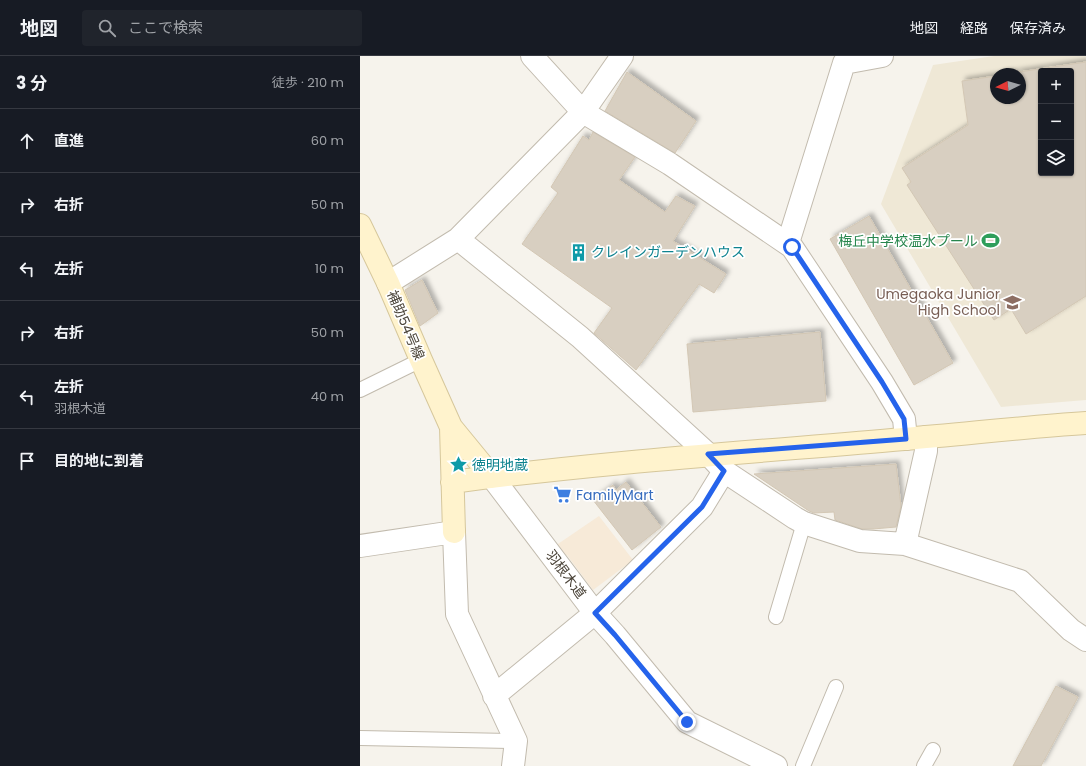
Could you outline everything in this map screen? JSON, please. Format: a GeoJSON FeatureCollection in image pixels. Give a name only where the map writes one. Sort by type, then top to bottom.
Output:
{"type":"FeatureCollection","features":[{"type":"Feature","properties":{"kind":"street"},"geometry":{"type":"LineString","coordinates":[[532,56],[583,112],[670,164],[792,247],[882,382],[916,438],[926,451],[905,544]]}},
{"type":"Feature","properties":{"kind":"street"},"geometry":{"type":"LineString","coordinates":[[388,283],[458,239],[583,112],[622,56]]}},
{"type":"Feature","properties":{"kind":"street"},"geometry":{"type":"LineString","coordinates":[[788,243],[838,60],[882,56]]}},
{"type":"Feature","properties":{"kind":"street","name":"補助54号線"},"geometry":{"type":"LineString","coordinates":[[361,229],[388,283],[451,427],[492,477]]}},
{"type":"Feature","properties":{"kind":"street"},"geometry":{"type":"LineString","coordinates":[[458,239],[580,337],[708,454],[724,471],[804,523],[860,541],[905,544],[1020,581],[1071,630],[1086,640]]}},
{"type":"Feature","properties":{"kind":"street"},"geometry":{"type":"LineString","coordinates":[[452,482],[708,454],[1086,423]]}},
{"type":"Feature","properties":{"kind":"street","name":"補助54号線"},"geometry":{"type":"LineString","coordinates":[[451,427],[454,532]]}},
{"type":"Feature","properties":{"kind":"street"},"geometry":{"type":"LineString","coordinates":[[494,696],[595,613],[702,507],[724,471]]}},
{"type":"Feature","properties":{"kind":"street","name":"羽根木道"},"geometry":{"type":"LineString","coordinates":[[492,477],[595,613],[687,722],[776,766]]}},
{"type":"Feature","properties":{"kind":"street"},"geometry":{"type":"LineString","coordinates":[[360,546],[454,532],[457,614],[516,741],[513,766]]}},
{"type":"Feature","properties":{"kind":"lane"},"geometry":{"type":"LineString","coordinates":[[360,390],[421,360]]}},
{"type":"Feature","properties":{"kind":"lane"},"geometry":{"type":"LineString","coordinates":[[776,617],[804,523]]}},
{"type":"Feature","properties":{"kind":"lane"},"geometry":{"type":"LineString","coordinates":[[803,766],[836,687]]}},
{"type":"Feature","properties":{"kind":"lane"},"geometry":{"type":"LineString","coordinates":[[360,738],[516,741]]}},
{"type":"Feature","properties":{"kind":"lane"},"geometry":{"type":"LineString","coordinates":[[924,766],[933,750]]}},
{"type":"Feature","properties":{"kind":"shaded area","name":"Umegaoka Junior High School"},"geometry":{"type":"Polygon","coordinates":[[[994,56],[1086,56],[1086,400],[1001,407],[881,204],[933,65],[994,56]]]}},
{"type":"Feature","properties":{"kind":"shaded area"},"geometry":{"type":"Polygon","coordinates":[[[599,516],[633,560],[593,590],[567,555],[563,557],[555,546],[599,516]]]}},
{"type":"Feature","properties":{"kind":"building"},"geometry":{"type":"Polygon","coordinates":[[[1086,62],[1086,296],[1026,334],[1011,309],[994,320],[907,185],[911,182],[902,168],[968,125],[962,81],[990,77],[990,104],[1026,104],[1026,71],[1038,69],[1038,176],[1074,176],[1074,68],[1046,68],[1086,62]]]}},
{"type":"Feature","properties":{"kind":"building"},"geometry":{"type":"Polygon","coordinates":[[[627,72],[696,121],[675,153],[605,111],[627,72]]]}},
{"type":"Feature","properties":{"kind":"building"},"geometry":{"type":"Polygon","coordinates":[[[593,132],[635,157],[619,180],[665,212],[676,196],[695,206],[673,241],[726,274],[714,293],[699,284],[636,370],[594,333],[612,308],[522,244],[558,193],[551,187],[583,136],[589,140],[593,132]]]}},
{"type":"Feature","properties":{"kind":"building"},"geometry":{"type":"Polygon","coordinates":[[[869,216],[953,363],[914,385],[830,239],[869,216]]]}},
{"type":"Feature","properties":{"kind":"building"},"geometry":{"type":"Polygon","coordinates":[[[422,280],[438,313],[420,326],[405,290],[422,280]]]}},
{"type":"Feature","properties":{"kind":"building"},"geometry":{"type":"Polygon","coordinates":[[[820,332],[826,401],[693,412],[687,344],[820,332]]]}},
{"type":"Feature","properties":{"kind":"building"},"geometry":{"type":"Polygon","coordinates":[[[896,464],[901,506],[896,527],[873,529],[862,529],[835,520],[834,512],[814,513],[809,511],[754,474],[896,464]]]}},
{"type":"Feature","properties":{"kind":"building"},"geometry":{"type":"Polygon","coordinates":[[[626,482],[661,527],[632,550],[593,500],[613,485],[616,490],[626,482]]]}},
{"type":"Feature","properties":{"kind":"building"},"geometry":{"type":"Polygon","coordinates":[[[1056,686],[1078,697],[1041,766],[1013,766],[1056,686]]]}},
{"type":"Feature","properties":{"kind":"place","name":"梅丘中学校温水プール"},"geometry":{"type":"Point","coordinates":[991,241]}},
{"type":"Feature","properties":{"kind":"place","name":"クレインガーデンハウス"},"geometry":{"type":"Point","coordinates":[578,252]}},
{"type":"Feature","properties":{"kind":"place","name":"Umegaoka Junior High School"},"geometry":{"type":"Point","coordinates":[1013,302]}},
{"type":"Feature","properties":{"kind":"place","name":"徳明地蔵"},"geometry":{"type":"Point","coordinates":[459,465]}},
{"type":"Feature","properties":{"kind":"place","name":"FamilyMart"},"geometry":{"type":"Point","coordinates":[563,495]}},
{"type":"Feature","properties":{"kind":"route"},"geometry":{"type":"LineString","coordinates":[[687,722],[595,613],[702,507],[724,471],[708,454],[906,439],[904,419],[882,382],[792,247]]}}]}
